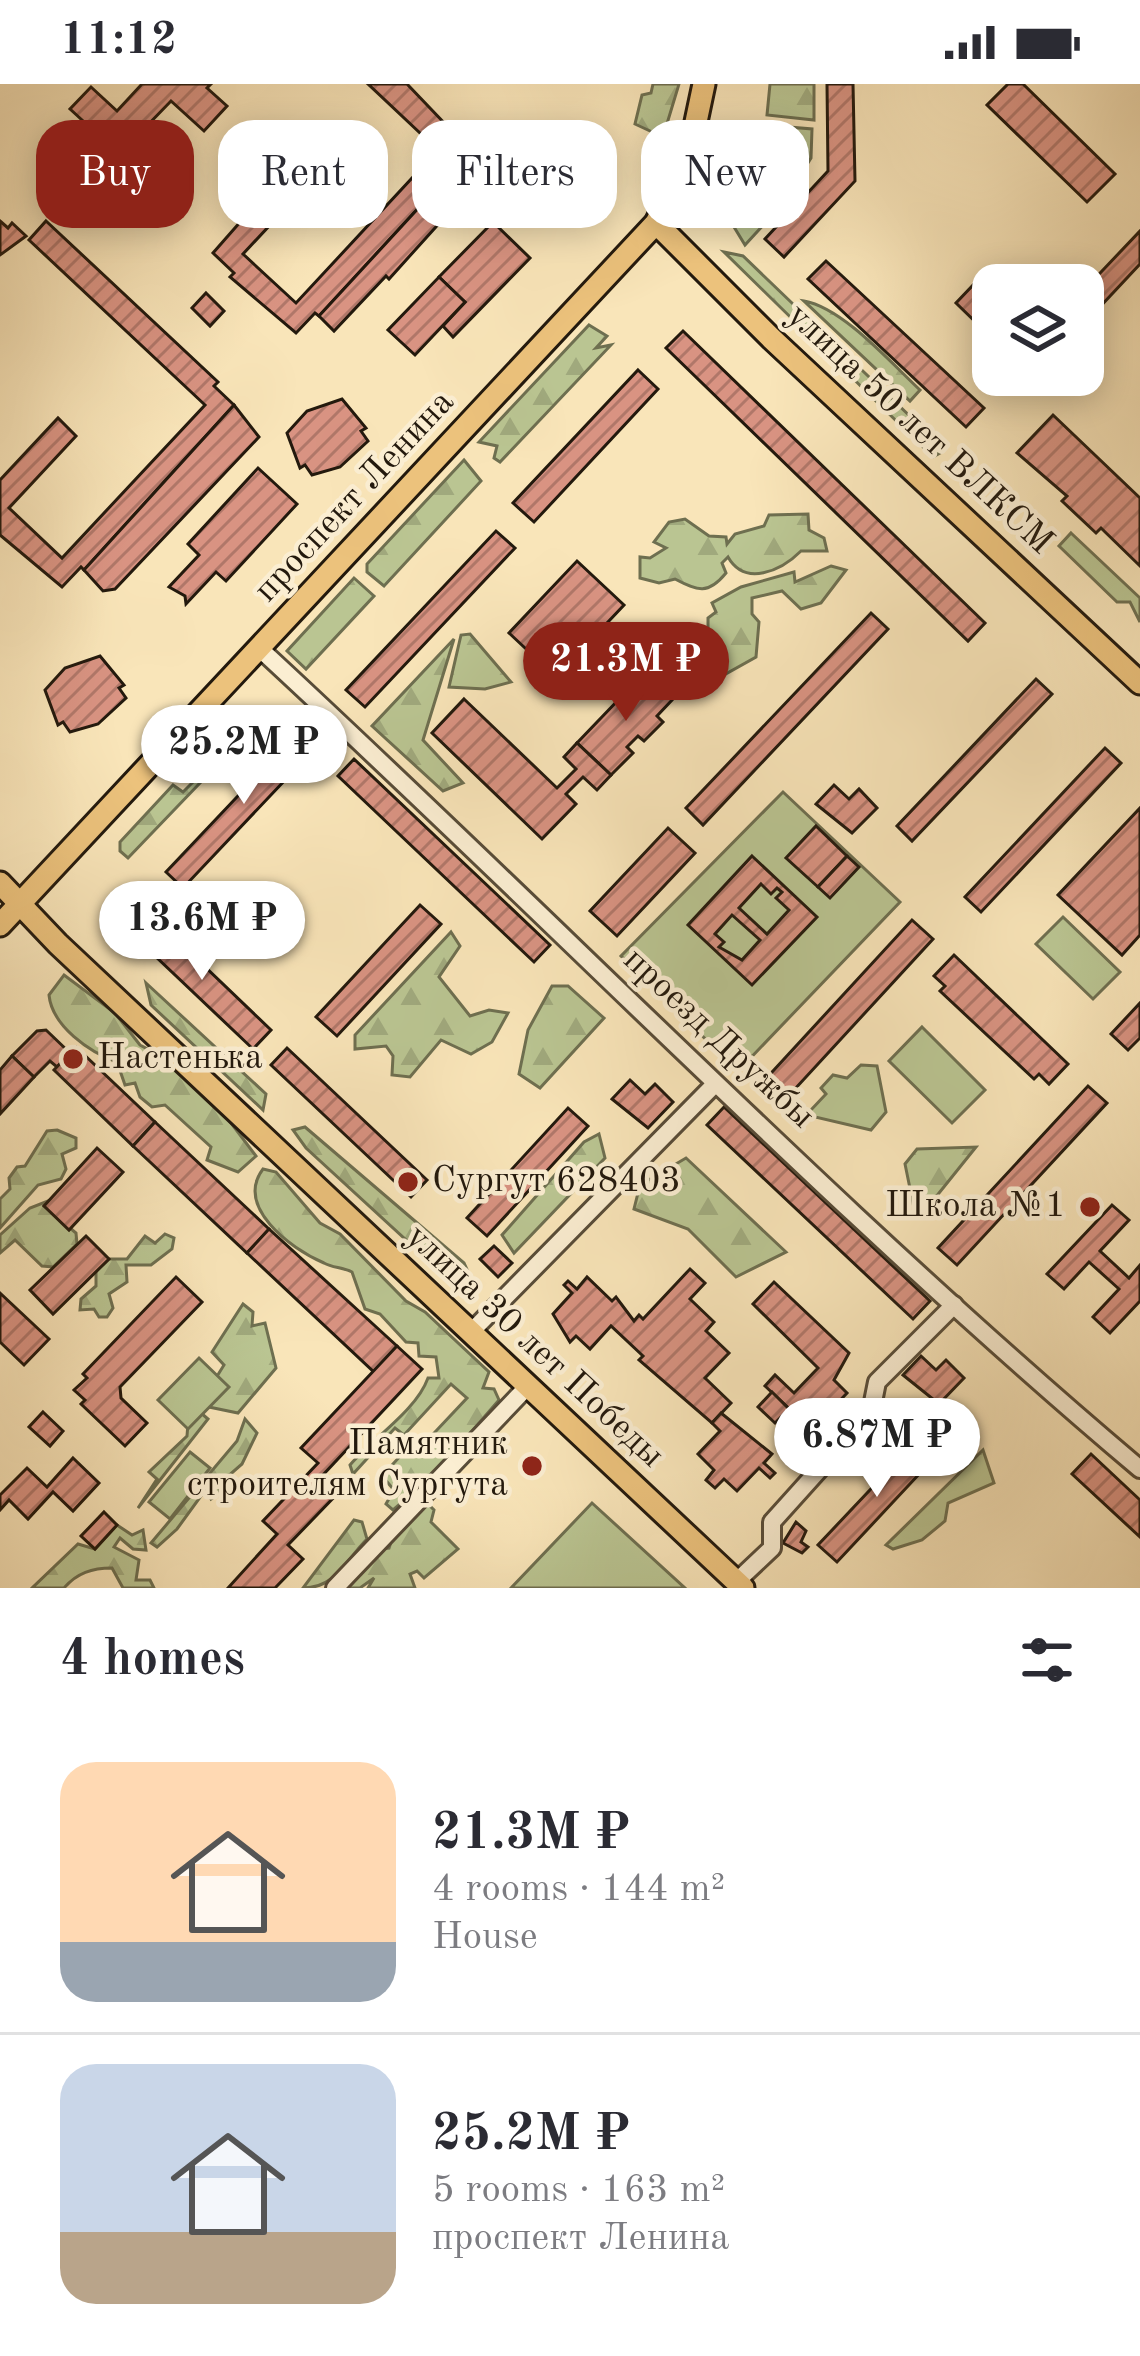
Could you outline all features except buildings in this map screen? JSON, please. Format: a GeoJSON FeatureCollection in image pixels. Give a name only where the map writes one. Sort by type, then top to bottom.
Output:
{"type":"FeatureCollection","features":[{"type":"Feature","properties":{"kind":"main road","name":"проспект Ленина"},"geometry":{"type":"LineString","coordinates":[[696,120],[704,84]]}},
{"type":"Feature","properties":{"kind":"main road","name":"проспект Ленина"},"geometry":{"type":"LineString","coordinates":[[0,925],[651,228]]}},
{"type":"Feature","properties":{"kind":"main road","name":"улица 50 лет ВЛКСМ"},"geometry":{"type":"LineString","coordinates":[[661,228],[1140,682]]}},
{"type":"Feature","properties":{"kind":"main road","name":"улица 30 лет Победы"},"geometry":{"type":"LineString","coordinates":[[0,883],[740,1585]]}},
{"type":"Feature","properties":{"kind":"street","name":"проезд Дружбы"},"geometry":{"type":"LineString","coordinates":[[259,648],[953,1305],[1140,1469]]}},
{"type":"Feature","properties":{"kind":"street"},"geometry":{"type":"LineString","coordinates":[[471,1332],[716,1084]]}},
{"type":"Feature","properties":{"kind":"street"},"geometry":{"type":"LineString","coordinates":[[740,1585],[772,1548],[772,1522],[871,1412],[877,1382],[953,1305]]}},
{"type":"Feature","properties":{"kind":"street"},"geometry":{"type":"LineString","coordinates":[[335,1588],[528,1386]]}},
{"type":"Feature","properties":{"kind":"green space"},"geometry":{"type":"Polygon","coordinates":[[[653,84],[679,84],[668,120],[641,120],[641,127],[635,124],[642,95],[651,93],[653,84]]]}},
{"type":"Feature","properties":{"kind":"green space"},"geometry":{"type":"Polygon","coordinates":[[[770,84],[814,84],[814,120],[767,115],[770,84]]]}},
{"type":"Feature","properties":{"kind":"green space"},"geometry":{"type":"Polygon","coordinates":[[[735,228],[761,228],[745,245],[735,228]]]}},
{"type":"Feature","properties":{"kind":"green space"},"geometry":{"type":"Polygon","coordinates":[[[724,252],[743,256],[941,446],[940,453],[933,457],[724,252]]]}},
{"type":"Feature","properties":{"kind":"green space"},"geometry":{"type":"Polygon","coordinates":[[[804,301],[850,325],[920,390],[910,401],[804,301]]]}},
{"type":"Feature","properties":{"kind":"green space"},"geometry":{"type":"Polygon","coordinates":[[[589,325],[607,336],[596,348],[611,345],[500,462],[494,458],[497,446],[479,442],[589,325]]]}},
{"type":"Feature","properties":{"kind":"green space"},"geometry":{"type":"Polygon","coordinates":[[[464,460],[481,481],[384,586],[367,572],[367,564],[464,460]]]}},
{"type":"Feature","properties":{"kind":"green space"},"geometry":{"type":"Polygon","coordinates":[[[808,514],[809,530],[824,538],[827,551],[801,551],[774,570],[753,574],[728,557],[722,563],[726,573],[702,589],[675,579],[659,583],[640,578],[640,557],[650,558],[666,548],[654,542],[669,522],[685,519],[709,536],[726,537],[727,544],[735,534],[764,526],[769,515],[808,514]]]}},
{"type":"Feature","properties":{"kind":"green space"},"geometry":{"type":"Polygon","coordinates":[[[1071,533],[1140,598],[1140,622],[1130,602],[1117,602],[1059,546],[1071,533]]]}},
{"type":"Feature","properties":{"kind":"green space"},"geometry":{"type":"Polygon","coordinates":[[[831,566],[846,570],[821,603],[801,609],[782,591],[752,598],[752,614],[759,622],[756,657],[722,676],[708,670],[697,686],[674,690],[664,671],[648,675],[633,658],[639,636],[655,628],[668,647],[708,634],[708,618],[716,612],[712,603],[741,587],[794,572],[795,582],[831,566]]]}},
{"type":"Feature","properties":{"kind":"green space"},"geometry":{"type":"Polygon","coordinates":[[[354,578],[374,596],[306,669],[287,651],[354,578]]]}},
{"type":"Feature","properties":{"kind":"green space"},"geometry":{"type":"Polygon","coordinates":[[[470,634],[511,682],[485,689],[449,687],[461,635],[470,634]]]}},
{"type":"Feature","properties":{"kind":"green space"},"geometry":{"type":"Polygon","coordinates":[[[454,639],[423,740],[463,783],[443,791],[372,726],[454,639]]]}},
{"type":"Feature","properties":{"kind":"green space"},"geometry":{"type":"Polygon","coordinates":[[[214,749],[223,759],[128,858],[120,851],[120,842],[173,785],[183,792],[203,772],[197,765],[214,749]]]}},
{"type":"Feature","properties":{"kind":"green space"},"geometry":{"type":"Polygon","coordinates":[[[783,792],[900,902],[738,1071],[621,956],[783,792]]]}},
{"type":"Feature","properties":{"kind":"green space"},"geometry":{"type":"Polygon","coordinates":[[[1063,917],[1120,972],[1093,999],[1036,944],[1063,917]]]}},
{"type":"Feature","properties":{"kind":"green space"},"geometry":{"type":"Polygon","coordinates":[[[451,932],[460,946],[439,977],[470,1016],[489,1010],[508,1013],[492,1042],[471,1054],[441,1040],[410,1077],[392,1075],[393,1056],[386,1046],[355,1049],[355,1035],[451,932]]]}},
{"type":"Feature","properties":{"kind":"green space"},"geometry":{"type":"Polygon","coordinates":[[[64,975],[115,1013],[140,1045],[161,1056],[225,1115],[256,1156],[238,1172],[207,1160],[211,1147],[165,1105],[152,1107],[140,1097],[135,1083],[125,1085],[117,1062],[84,1045],[57,1017],[49,995],[64,975]]]}},
{"type":"Feature","properties":{"kind":"green space"},"geometry":{"type":"Polygon","coordinates":[[[146,983],[266,1094],[263,1110],[151,1005],[146,983]]]}},
{"type":"Feature","properties":{"kind":"green space"},"geometry":{"type":"Polygon","coordinates":[[[552,986],[568,986],[604,1018],[540,1088],[519,1074],[528,1030],[552,986]]]}},
{"type":"Feature","properties":{"kind":"green space"},"geometry":{"type":"Polygon","coordinates":[[[922,1027],[985,1090],[952,1123],[889,1061],[922,1027]]]}},
{"type":"Feature","properties":{"kind":"green space"},"geometry":{"type":"Polygon","coordinates":[[[861,1065],[877,1066],[886,1112],[871,1130],[815,1117],[810,1111],[826,1094],[821,1088],[833,1075],[847,1078],[861,1065]]]}},
{"type":"Feature","properties":{"kind":"green space"},"geometry":{"type":"Polygon","coordinates":[[[305,1127],[464,1263],[476,1289],[454,1284],[306,1148],[293,1130],[305,1127]]]}},
{"type":"Feature","properties":{"kind":"green space"},"geometry":{"type":"Polygon","coordinates":[[[47,1131],[76,1138],[76,1148],[62,1154],[66,1169],[61,1179],[38,1185],[0,1228],[0,1199],[10,1189],[9,1178],[17,1167],[25,1166],[47,1131]]]}},
{"type":"Feature","properties":{"kind":"green space"},"geometry":{"type":"Polygon","coordinates":[[[599,1134],[605,1158],[514,1253],[502,1235],[584,1142],[599,1134]]]}},
{"type":"Feature","properties":{"kind":"green space"},"geometry":{"type":"Polygon","coordinates":[[[976,1147],[927,1208],[914,1208],[905,1164],[917,1149],[976,1147]]]}},
{"type":"Feature","properties":{"kind":"green space"},"geometry":{"type":"Polygon","coordinates":[[[686,1158],[786,1252],[736,1277],[688,1229],[634,1209],[640,1185],[686,1158]]]}},
{"type":"Feature","properties":{"kind":"green space"},"geometry":{"type":"Polygon","coordinates":[[[263,1169],[276,1172],[320,1223],[340,1234],[406,1301],[425,1312],[489,1372],[483,1388],[494,1389],[499,1400],[433,1476],[393,1510],[386,1504],[394,1490],[382,1476],[413,1442],[420,1448],[467,1398],[451,1384],[404,1435],[395,1428],[353,1474],[350,1465],[404,1413],[428,1378],[439,1378],[436,1357],[419,1356],[418,1343],[406,1342],[380,1314],[365,1309],[352,1272],[310,1256],[270,1224],[256,1197],[263,1169]]]}},
{"type":"Feature","properties":{"kind":"green space"},"geometry":{"type":"Polygon","coordinates":[[[48,1201],[44,1206],[76,1233],[77,1244],[53,1267],[42,1266],[15,1240],[0,1253],[0,1235],[30,1208],[48,1201]]]}},
{"type":"Feature","properties":{"kind":"green space"},"geometry":{"type":"Polygon","coordinates":[[[165,1234],[174,1238],[172,1249],[151,1265],[126,1265],[127,1282],[109,1294],[113,1308],[107,1317],[99,1317],[94,1309],[80,1310],[81,1299],[96,1286],[96,1271],[109,1259],[127,1259],[145,1236],[155,1243],[165,1234]]]}},
{"type":"Feature","properties":{"kind":"green space"},"geometry":{"type":"Polygon","coordinates":[[[243,1304],[253,1312],[252,1326],[265,1323],[276,1368],[238,1413],[204,1406],[201,1413],[208,1419],[138,1508],[157,1479],[149,1472],[187,1436],[188,1423],[224,1365],[212,1352],[243,1304]]]}},
{"type":"Feature","properties":{"kind":"green space"},"geometry":{"type":"Polygon","coordinates":[[[199,1358],[229,1387],[188,1429],[158,1400],[199,1358]]]}},
{"type":"Feature","properties":{"kind":"green space"},"geometry":{"type":"Polygon","coordinates":[[[245,1419],[257,1433],[242,1464],[219,1484],[220,1493],[211,1499],[206,1489],[177,1529],[157,1547],[151,1543],[237,1441],[245,1419]]]}},
{"type":"Feature","properties":{"kind":"green space"},"geometry":{"type":"Polygon","coordinates":[[[983,1450],[994,1483],[948,1503],[945,1521],[922,1540],[893,1549],[886,1545],[983,1450]]]}},
{"type":"Feature","properties":{"kind":"green space"},"geometry":{"type":"Polygon","coordinates":[[[190,1452],[210,1468],[170,1519],[149,1502],[190,1452]]]}},
{"type":"Feature","properties":{"kind":"green space"},"geometry":{"type":"Polygon","coordinates":[[[592,1503],[685,1588],[511,1588],[592,1503]]]}},
{"type":"Feature","properties":{"kind":"green space"},"geometry":{"type":"Polygon","coordinates":[[[428,1504],[434,1510],[431,1522],[458,1549],[424,1578],[417,1571],[410,1574],[415,1588],[368,1588],[374,1578],[360,1588],[348,1588],[380,1549],[389,1548],[394,1533],[428,1504]]]}},
{"type":"Feature","properties":{"kind":"green space"},"geometry":{"type":"Polygon","coordinates":[[[354,1520],[362,1522],[367,1539],[332,1578],[303,1588],[354,1520]]]}},
{"type":"Feature","properties":{"kind":"green space"},"geometry":{"type":"Polygon","coordinates":[[[117,1525],[132,1535],[143,1530],[146,1550],[133,1549],[120,1538],[114,1547],[139,1560],[136,1580],[150,1580],[154,1588],[123,1588],[112,1568],[85,1572],[64,1588],[32,1588],[78,1544],[95,1549],[117,1525]]]}},
{"type":"Feature","properties":{"kind":"place","name":"Настенька"},"geometry":{"type":"Point","coordinates":[73,1059]}},
{"type":"Feature","properties":{"kind":"place","name":"Сургут 628403"},"geometry":{"type":"Point","coordinates":[408,1182]}},
{"type":"Feature","properties":{"kind":"place","name":"Школа №1"},"geometry":{"type":"Point","coordinates":[1090,1207]}},
{"type":"Feature","properties":{"kind":"place","name":"Памятник строителям Сургута"},"geometry":{"type":"Point","coordinates":[532,1466]}}]}
